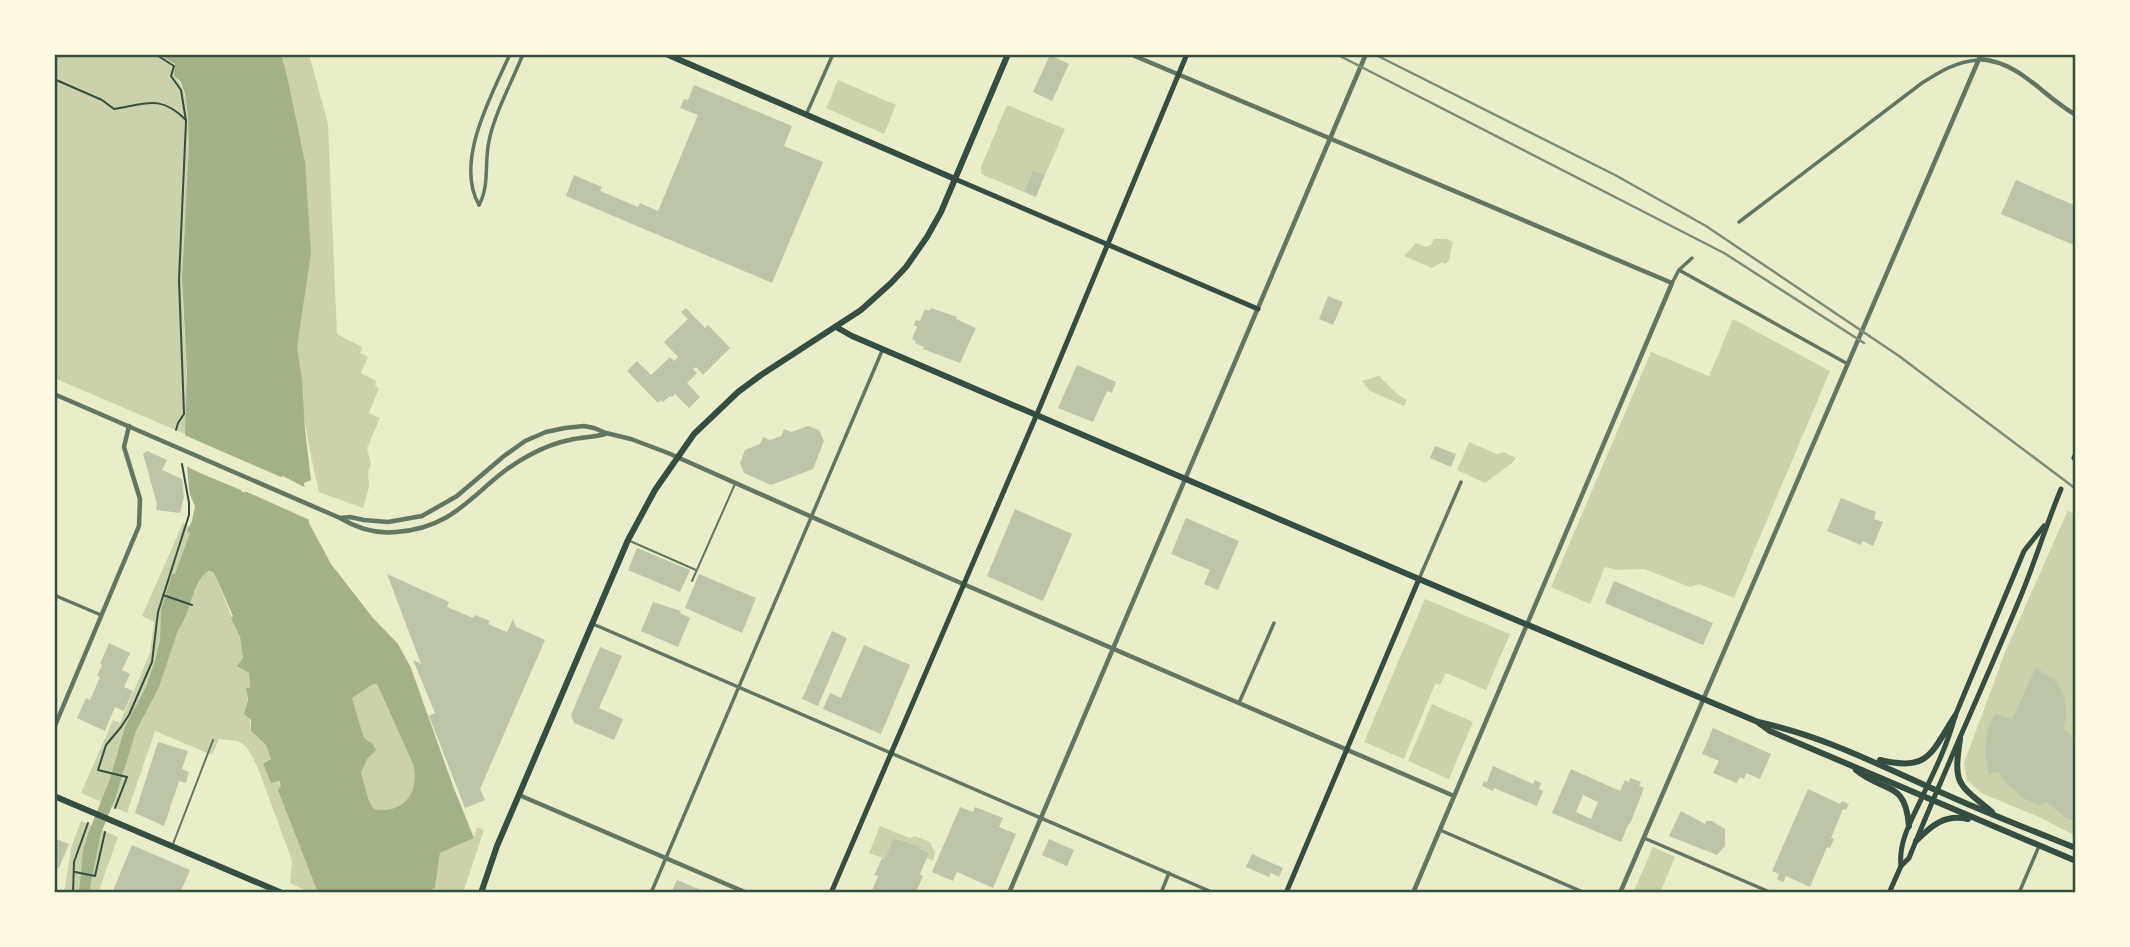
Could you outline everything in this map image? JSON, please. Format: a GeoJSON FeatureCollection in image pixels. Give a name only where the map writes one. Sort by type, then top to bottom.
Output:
{"type":"FeatureCollection","features":[{"type":"Feature","properties":{"kind":"main road"},"geometry":{"type":"LineString","coordinates":[[666,54],[1258,309]]}},
{"type":"Feature","properties":{"kind":"main road"},"geometry":{"type":"LineString","coordinates":[[481,893],[495,850],[628,541],[647,503],[676,457],[710,418],[751,382],[865,306],[906,267],[935,222],[1008,54]]}},
{"type":"Feature","properties":{"kind":"main road"},"geometry":{"type":"LineString","coordinates":[[831,893],[1037,414],[1187,54]]}},
{"type":"Feature","properties":{"kind":"main road"},"geometry":{"type":"LineString","coordinates":[[836,327],[1758,722],[1794,730],[1861,756],[2076,848]]}},
{"type":"Feature","properties":{"kind":"main road"},"geometry":{"type":"LineString","coordinates":[[1889,893],[1901,866],[1909,858],[1938,791],[2037,556],[2061,489]]}},
{"type":"Feature","properties":{"kind":"main road"},"geometry":{"type":"LineString","coordinates":[[1901,866],[1900,855],[1909,826],[1950,736],[1955,716],[2024,551],[2047,522]]}},
{"type":"Feature","properties":{"kind":"main road"},"geometry":{"type":"LineString","coordinates":[[1286,893],[1419,579]]}},
{"type":"Feature","properties":{"kind":"main road"},"geometry":{"type":"LineString","coordinates":[[1861,756],[1898,764],[1918,763],[1932,751],[1955,716]]}},
{"type":"Feature","properties":{"kind":"main road"},"geometry":{"type":"LineString","coordinates":[[1758,722],[1770,732],[2076,861]]}},
{"type":"Feature","properties":{"kind":"main road"},"geometry":{"type":"LineString","coordinates":[[1959,739],[1959,781],[1999,817]]}},
{"type":"Feature","properties":{"kind":"main road"},"geometry":{"type":"LineString","coordinates":[[1849,765],[1902,797],[1908,809],[1909,826]]}},
{"type":"Feature","properties":{"kind":"main road"},"geometry":{"type":"LineString","coordinates":[[54,796],[282,893]]}},
{"type":"Feature","properties":{"kind":"main road"},"geometry":{"type":"LineString","coordinates":[[1916,841],[1935,823],[1947,818],[1960,817],[1983,822]]}},
{"type":"Feature","properties":{"kind":"street"},"geometry":{"type":"LineString","coordinates":[[510,54],[483,116],[474,147],[472,186],[473,195],[479,205],[484,196],[489,139],[523,54]]}},
{"type":"Feature","properties":{"kind":"street"},"geometry":{"type":"LineString","coordinates":[[806,115],[833,54]]}},
{"type":"Feature","properties":{"kind":"street"},"geometry":{"type":"LineString","coordinates":[[1130,54],[1672,283]]}},
{"type":"Feature","properties":{"kind":"street"},"geometry":{"type":"LineString","coordinates":[[1009,893],[1366,54]]}},
{"type":"Feature","properties":{"kind":"street"},"geometry":{"type":"LineString","coordinates":[[1620,893],[1846,363],[1979,60]]}},
{"type":"Feature","properties":{"kind":"street"},"geometry":{"type":"LineString","coordinates":[[1739,222],[1922,83],[1947,66],[1961,61],[1992,61],[2012,68],[2076,115]]}},
{"type":"Feature","properties":{"kind":"street"},"geometry":{"type":"LineString","coordinates":[[1413,893],[1672,283],[1679,270],[1692,258]]}},
{"type":"Feature","properties":{"kind":"street"},"geometry":{"type":"LineString","coordinates":[[1679,270],[1846,363]]}},
{"type":"Feature","properties":{"kind":"street"},"geometry":{"type":"LineString","coordinates":[[651,893],[883,349]]}},
{"type":"Feature","properties":{"kind":"street"},"geometry":{"type":"LineString","coordinates":[[54,394],[360,529],[373,531],[399,532],[426,528],[457,512],[510,467],[526,457],[562,442],[606,433]]}},
{"type":"Feature","properties":{"kind":"street"},"geometry":{"type":"LineString","coordinates":[[54,728],[139,526],[140,499],[124,447],[129,426]]}},
{"type":"Feature","properties":{"kind":"street"},"geometry":{"type":"LineString","coordinates":[[340,518],[388,522],[422,516],[457,496],[511,450],[533,437],[559,429],[584,426],[594,428],[676,457],[1454,796]]}},
{"type":"Feature","properties":{"kind":"street"},"geometry":{"type":"LineString","coordinates":[[1419,579],[1461,482]]}},
{"type":"Feature","properties":{"kind":"street"},"geometry":{"type":"LineString","coordinates":[[54,595],[103,616]]}},
{"type":"Feature","properties":{"kind":"street"},"geometry":{"type":"LineString","coordinates":[[1239,703],[1274,623]]}},
{"type":"Feature","properties":{"kind":"street"},"geometry":{"type":"LineString","coordinates":[[593,624],[1213,893]]}},
{"type":"Feature","properties":{"kind":"street"},"geometry":{"type":"LineString","coordinates":[[519,795],[747,893]]}},
{"type":"Feature","properties":{"kind":"street"},"geometry":{"type":"LineString","coordinates":[[1440,830],[1585,893]]}},
{"type":"Feature","properties":{"kind":"street"},"geometry":{"type":"LineString","coordinates":[[1644,838],[1772,893]]}},
{"type":"Feature","properties":{"kind":"street"},"geometry":{"type":"LineString","coordinates":[[2019,893],[2039,846]]}},
{"type":"Feature","properties":{"kind":"street"},"geometry":{"type":"LineString","coordinates":[[1161,893],[1169,873]]}},
{"type":"Feature","properties":{"kind":"lane"},"geometry":{"type":"LineString","coordinates":[[692,582],[735,484]]}},
{"type":"Feature","properties":{"kind":"lane"},"geometry":{"type":"LineString","coordinates":[[628,541],[697,570]]}},
{"type":"Feature","properties":{"kind":"lane"},"geometry":{"type":"LineString","coordinates":[[172,845],[213,740]]}},
{"type":"Feature","properties":{"kind":"path"},"geometry":{"type":"LineString","coordinates":[[155,54],[174,66],[171,76],[180,90],[186,121],[179,280],[184,414],[176,430]]}},
{"type":"Feature","properties":{"kind":"path"},"geometry":{"type":"LineString","coordinates":[[54,79],[114,108],[156,102],[176,110],[186,121]]}},
{"type":"Feature","properties":{"kind":"path"},"geometry":{"type":"LineString","coordinates":[[115,808],[127,777],[98,770],[106,745],[129,715],[152,662],[162,595],[189,515],[182,464]]}},
{"type":"Feature","properties":{"kind":"path"},"geometry":{"type":"LineString","coordinates":[[162,595],[192,605]]}},
{"type":"Feature","properties":{"kind":"path"},"geometry":{"type":"LineString","coordinates":[[73,893],[78,849],[88,823]]}},
{"type":"Feature","properties":{"kind":"path"},"geometry":{"type":"LineString","coordinates":[[74,872],[96,876],[105,832]]}},
{"type":"Feature","properties":{"kind":"shaded area"},"geometry":{"type":"Polygon","coordinates":[[[54,54],[159,54],[175,64],[174,76],[181,84],[184,94],[190,135],[182,274],[187,394],[185,434],[54,378],[54,54]]]}},
{"type":"Feature","properties":{"kind":"shaded area"},"geometry":{"type":"Polygon","coordinates":[[[159,54],[281,54],[305,162],[311,253],[297,347],[311,480],[304,483],[309,523],[331,564],[373,618],[398,644],[411,668],[474,838],[440,853],[435,888],[423,893],[318,893],[278,790],[281,786],[279,781],[271,783],[263,763],[271,759],[266,745],[251,731],[251,720],[244,714],[248,700],[246,688],[250,688],[249,673],[237,666],[243,658],[240,637],[214,573],[209,571],[203,575],[195,589],[159,687],[136,731],[115,799],[101,833],[89,893],[79,893],[83,851],[88,834],[110,779],[125,727],[146,687],[156,658],[160,640],[161,610],[172,574],[175,574],[190,533],[187,531],[195,506],[190,495],[185,434],[187,374],[182,278],[189,146],[188,116],[181,82],[174,76],[175,64],[159,54]],[[377,684],[352,698],[364,738],[373,744],[376,750],[367,759],[361,773],[369,801],[374,809],[385,810],[394,808],[407,799],[412,792],[415,774],[377,684]]]}},
{"type":"Feature","properties":{"kind":"shaded area"},"geometry":{"type":"Polygon","coordinates":[[[277,54],[309,54],[328,124],[337,334],[362,347],[360,353],[368,357],[361,373],[376,381],[375,386],[379,388],[369,413],[380,418],[367,448],[371,464],[368,472],[369,487],[363,508],[319,492],[308,438],[299,384],[288,274],[277,54]]]}},
{"type":"Feature","properties":{"kind":"shaded area"},"geometry":{"type":"Polygon","coordinates":[[[838,80],[896,105],[884,134],[826,108],[838,80]]]}},
{"type":"Feature","properties":{"kind":"shaded area"},"geometry":{"type":"Polygon","coordinates":[[[1007,105],[1065,129],[1045,175],[1033,170],[1024,192],[981,174],[981,167],[1007,105]]]}},
{"type":"Feature","properties":{"kind":"shaded area"},"geometry":{"type":"Polygon","coordinates":[[[1434,239],[1453,242],[1449,261],[1445,264],[1442,262],[1432,268],[1404,256],[1416,243],[1426,247],[1431,245],[1434,239]]]}},
{"type":"Feature","properties":{"kind":"shaded area"},"geometry":{"type":"Polygon","coordinates":[[[1733,319],[1830,371],[1734,598],[1699,584],[1690,587],[1644,569],[1618,570],[1605,567],[1590,604],[1551,587],[1651,352],[1709,376],[1733,319]]]}},
{"type":"Feature","properties":{"kind":"shaded area"},"geometry":{"type":"Polygon","coordinates":[[[1379,376],[1407,400],[1404,406],[1370,391],[1362,381],[1379,376]]]}},
{"type":"Feature","properties":{"kind":"shaded area"},"geometry":{"type":"Polygon","coordinates":[[[1469,442],[1497,454],[1504,452],[1516,458],[1485,483],[1457,470],[1469,442]]]}},
{"type":"Feature","properties":{"kind":"shaded area"},"geometry":{"type":"Polygon","coordinates":[[[2068,510],[2076,516],[2076,836],[1981,793],[1967,780],[1964,763],[2006,650],[2068,510]]]}},
{"type":"Feature","properties":{"kind":"shaded area"},"geometry":{"type":"Polygon","coordinates":[[[183,523],[189,526],[187,531],[190,532],[206,571],[214,573],[240,637],[249,673],[250,688],[246,689],[251,731],[266,745],[271,759],[263,762],[281,786],[279,790],[318,893],[311,893],[290,883],[292,861],[258,768],[248,749],[237,741],[219,739],[212,755],[155,731],[127,813],[81,793],[113,720],[120,723],[150,653],[154,622],[142,616],[183,523]]]}},
{"type":"Feature","properties":{"kind":"shaded area"},"geometry":{"type":"Polygon","coordinates":[[[1425,599],[1510,634],[1486,690],[1446,673],[1440,685],[1435,684],[1404,759],[1364,742],[1425,599]]]}},
{"type":"Feature","properties":{"kind":"shaded area"},"geometry":{"type":"Polygon","coordinates":[[[377,684],[415,774],[412,792],[407,799],[394,808],[385,810],[374,809],[360,773],[373,744],[364,738],[352,698],[377,684]]]}},
{"type":"Feature","properties":{"kind":"shaded area"},"geometry":{"type":"Polygon","coordinates":[[[1432,704],[1473,722],[1449,779],[1408,761],[1432,704]]]}},
{"type":"Feature","properties":{"kind":"shaded area"},"geometry":{"type":"Polygon","coordinates":[[[81,821],[118,837],[98,893],[64,893],[71,848],[81,821]]]}},
{"type":"Feature","properties":{"kind":"shaded area"},"geometry":{"type":"Polygon","coordinates":[[[880,826],[910,838],[915,836],[930,842],[935,853],[933,861],[927,858],[920,847],[895,838],[885,859],[869,853],[880,826]]]}},
{"type":"Feature","properties":{"kind":"shaded area"},"geometry":{"type":"Polygon","coordinates":[[[477,827],[484,830],[463,893],[423,893],[435,888],[440,853],[474,838],[477,827]]]}},
{"type":"Feature","properties":{"kind":"shaded area"},"geometry":{"type":"Polygon","coordinates":[[[1653,847],[1675,857],[1660,893],[1633,893],[1653,847]]]}},
{"type":"Feature","properties":{"kind":"pier"},"geometry":{"type":"Polygon","coordinates":[[[182,434],[308,489],[312,521],[184,465],[182,434]]]}},
{"type":"Feature","properties":{"kind":"building"},"geometry":{"type":"Polygon","coordinates":[[[1050,55],[1069,64],[1052,101],[1033,92],[1050,55]]]}},
{"type":"Feature","properties":{"kind":"building"},"geometry":{"type":"Polygon","coordinates":[[[694,85],[792,126],[784,146],[823,162],[772,283],[566,196],[574,175],[602,187],[600,191],[638,207],[640,203],[658,211],[698,115],[680,108],[684,99],[688,100],[694,85]]]}},
{"type":"Feature","properties":{"kind":"building"},"geometry":{"type":"Polygon","coordinates":[[[1033,170],[1045,175],[1036,197],[1024,192],[1033,170]]]}},
{"type":"Feature","properties":{"kind":"building"},"geometry":{"type":"Polygon","coordinates":[[[2016,180],[2076,206],[2076,246],[2001,214],[2016,180]]]}},
{"type":"Feature","properties":{"kind":"building"},"geometry":{"type":"Polygon","coordinates":[[[1328,296],[1343,302],[1333,325],[1319,319],[1328,296]]]}},
{"type":"Feature","properties":{"kind":"building"},"geometry":{"type":"Polygon","coordinates":[[[686,308],[705,328],[708,325],[730,348],[703,375],[696,367],[693,369],[697,373],[687,383],[700,397],[689,408],[675,394],[658,403],[627,371],[637,361],[651,375],[670,357],[674,361],[678,357],[664,342],[688,319],[681,312],[686,308]]]}},
{"type":"Feature","properties":{"kind":"building"},"geometry":{"type":"Polygon","coordinates":[[[931,308],[957,317],[956,319],[976,328],[960,363],[923,349],[924,347],[912,339],[917,327],[914,325],[916,320],[920,321],[925,309],[929,311],[931,308]]]}},
{"type":"Feature","properties":{"kind":"building"},"geometry":{"type":"Polygon","coordinates":[[[1077,365],[1116,382],[1112,393],[1107,391],[1093,422],[1058,408],[1077,365]]]}},
{"type":"Feature","properties":{"kind":"building"},"geometry":{"type":"Polygon","coordinates":[[[808,426],[819,430],[824,441],[813,469],[771,485],[744,473],[740,463],[745,450],[760,444],[763,437],[770,440],[781,436],[784,429],[791,432],[808,426]]]}},
{"type":"Feature","properties":{"kind":"building"},"geometry":{"type":"Polygon","coordinates":[[[1435,446],[1456,454],[1451,467],[1430,458],[1435,446]]]}},
{"type":"Feature","properties":{"kind":"building"},"geometry":{"type":"Polygon","coordinates":[[[147,451],[167,460],[162,470],[182,479],[184,497],[180,513],[156,510],[157,504],[143,454],[147,451]]]}},
{"type":"Feature","properties":{"kind":"building"},"geometry":{"type":"Polygon","coordinates":[[[1841,498],[1876,512],[1874,519],[1883,522],[1873,546],[1863,541],[1861,545],[1827,531],[1841,498]]]}},
{"type":"Feature","properties":{"kind":"building"},"geometry":{"type":"Polygon","coordinates":[[[1015,509],[1072,534],[1043,601],[987,576],[1015,509]]]}},
{"type":"Feature","properties":{"kind":"building"},"geometry":{"type":"Polygon","coordinates":[[[1186,518],[1239,541],[1218,590],[1204,584],[1210,570],[1171,554],[1186,518]]]}},
{"type":"Feature","properties":{"kind":"building"},"geometry":{"type":"Polygon","coordinates":[[[637,548],[690,570],[680,592],[628,570],[637,548]]]}},
{"type":"Feature","properties":{"kind":"building"},"geometry":{"type":"Polygon","coordinates":[[[387,574],[449,602],[447,607],[473,618],[475,615],[490,621],[488,624],[507,632],[513,619],[516,627],[545,640],[480,789],[485,800],[465,808],[429,716],[435,713],[413,660],[421,664],[387,574]]]}},
{"type":"Feature","properties":{"kind":"building"},"geometry":{"type":"Polygon","coordinates":[[[699,574],[756,598],[742,633],[685,608],[699,574]]]}},
{"type":"Feature","properties":{"kind":"building"},"geometry":{"type":"Polygon","coordinates":[[[1614,581],[1713,623],[1703,645],[1605,603],[1614,581]]]}},
{"type":"Feature","properties":{"kind":"building"},"geometry":{"type":"Polygon","coordinates":[[[653,602],[681,611],[680,613],[690,618],[678,647],[641,631],[653,602]]]}},
{"type":"Feature","properties":{"kind":"building"},"geometry":{"type":"Polygon","coordinates":[[[832,631],[847,638],[818,706],[802,699],[832,631]]]}},
{"type":"Feature","properties":{"kind":"building"},"geometry":{"type":"Polygon","coordinates":[[[109,643],[130,653],[122,670],[130,674],[124,687],[133,691],[124,711],[115,707],[105,731],[77,718],[86,698],[90,700],[100,677],[97,676],[102,665],[100,664],[109,643]]]}},
{"type":"Feature","properties":{"kind":"building"},"geometry":{"type":"Polygon","coordinates":[[[864,645],[910,665],[881,734],[823,709],[830,693],[841,698],[864,645]]]}},
{"type":"Feature","properties":{"kind":"building"},"geometry":{"type":"Polygon","coordinates":[[[600,647],[622,656],[599,708],[623,719],[614,740],[574,723],[571,715],[600,647]]]}},
{"type":"Feature","properties":{"kind":"building"},"geometry":{"type":"Polygon","coordinates":[[[2036,667],[2056,682],[2065,698],[2066,718],[2063,728],[2070,734],[2076,754],[2076,822],[2046,802],[2039,805],[2023,798],[2005,782],[1999,772],[1989,774],[1985,754],[1987,731],[1995,713],[2012,720],[2036,667]]]}},
{"type":"Feature","properties":{"kind":"building"},"geometry":{"type":"Polygon","coordinates":[[[1713,728],[1771,754],[1760,779],[1746,773],[1744,779],[1740,777],[1737,783],[1713,773],[1719,761],[1702,754],[1713,728]]]}},
{"type":"Feature","properties":{"kind":"building"},"geometry":{"type":"Polygon","coordinates":[[[158,742],[188,751],[182,769],[189,772],[186,783],[179,781],[164,826],[135,813],[158,742]]]}},
{"type":"Feature","properties":{"kind":"building"},"geometry":{"type":"Polygon","coordinates":[[[1493,766],[1533,784],[1535,780],[1541,783],[1539,789],[1543,791],[1537,806],[1494,788],[1493,791],[1482,786],[1484,781],[1487,782],[1493,766]]]}},
{"type":"Feature","properties":{"kind":"building"},"geometry":{"type":"Polygon","coordinates":[[[1571,769],[1620,791],[1625,780],[1629,782],[1630,778],[1641,782],[1639,786],[1644,788],[1621,842],[1552,813],[1571,769]],[[1583,795],[1576,812],[1591,819],[1598,802],[1583,795]]]}},
{"type":"Feature","properties":{"kind":"building"},"geometry":{"type":"Polygon","coordinates":[[[1808,789],[1840,804],[1842,801],[1849,804],[1846,810],[1843,809],[1831,838],[1834,839],[1830,848],[1827,847],[1810,887],[1786,876],[1783,882],[1777,879],[1779,874],[1772,871],[1808,789]]]}},
{"type":"Feature","properties":{"kind":"building"},"geometry":{"type":"Polygon","coordinates":[[[960,807],[973,812],[975,807],[1003,818],[999,827],[1016,834],[993,888],[957,872],[953,881],[932,872],[960,807]]]}},
{"type":"Feature","properties":{"kind":"building"},"geometry":{"type":"Polygon","coordinates":[[[1681,811],[1705,824],[1706,821],[1712,821],[1725,829],[1725,846],[1717,855],[1669,836],[1681,811]]]}},
{"type":"Feature","properties":{"kind":"building"},"geometry":{"type":"Polygon","coordinates":[[[54,838],[69,844],[59,868],[54,866],[54,838]]]}},
{"type":"Feature","properties":{"kind":"building"},"geometry":{"type":"Polygon","coordinates":[[[894,838],[921,847],[920,849],[929,853],[920,874],[923,876],[916,892],[871,893],[878,876],[874,875],[894,838]]]}},
{"type":"Feature","properties":{"kind":"building"},"geometry":{"type":"Polygon","coordinates":[[[1049,839],[1074,850],[1067,866],[1042,855],[1049,839]]]}},
{"type":"Feature","properties":{"kind":"building"},"geometry":{"type":"Polygon","coordinates":[[[132,845],[190,870],[180,893],[112,893],[132,845]]]}},
{"type":"Feature","properties":{"kind":"building"},"geometry":{"type":"Polygon","coordinates":[[[1252,854],[1283,868],[1279,877],[1271,873],[1269,877],[1246,867],[1252,854]]]}},
{"type":"Feature","properties":{"kind":"building"},"geometry":{"type":"Polygon","coordinates":[[[677,880],[708,893],[671,893],[677,880]]]}},
{"type":"Feature","properties":{"kind":"railway"},"geometry":{"type":"LineString","coordinates":[[1336,54],[1724,253],[1864,343]]}},
{"type":"Feature","properties":{"kind":"railway"},"geometry":{"type":"LineString","coordinates":[[1374,54],[1615,175],[1706,226],[1899,356],[2076,489]]}}]}
